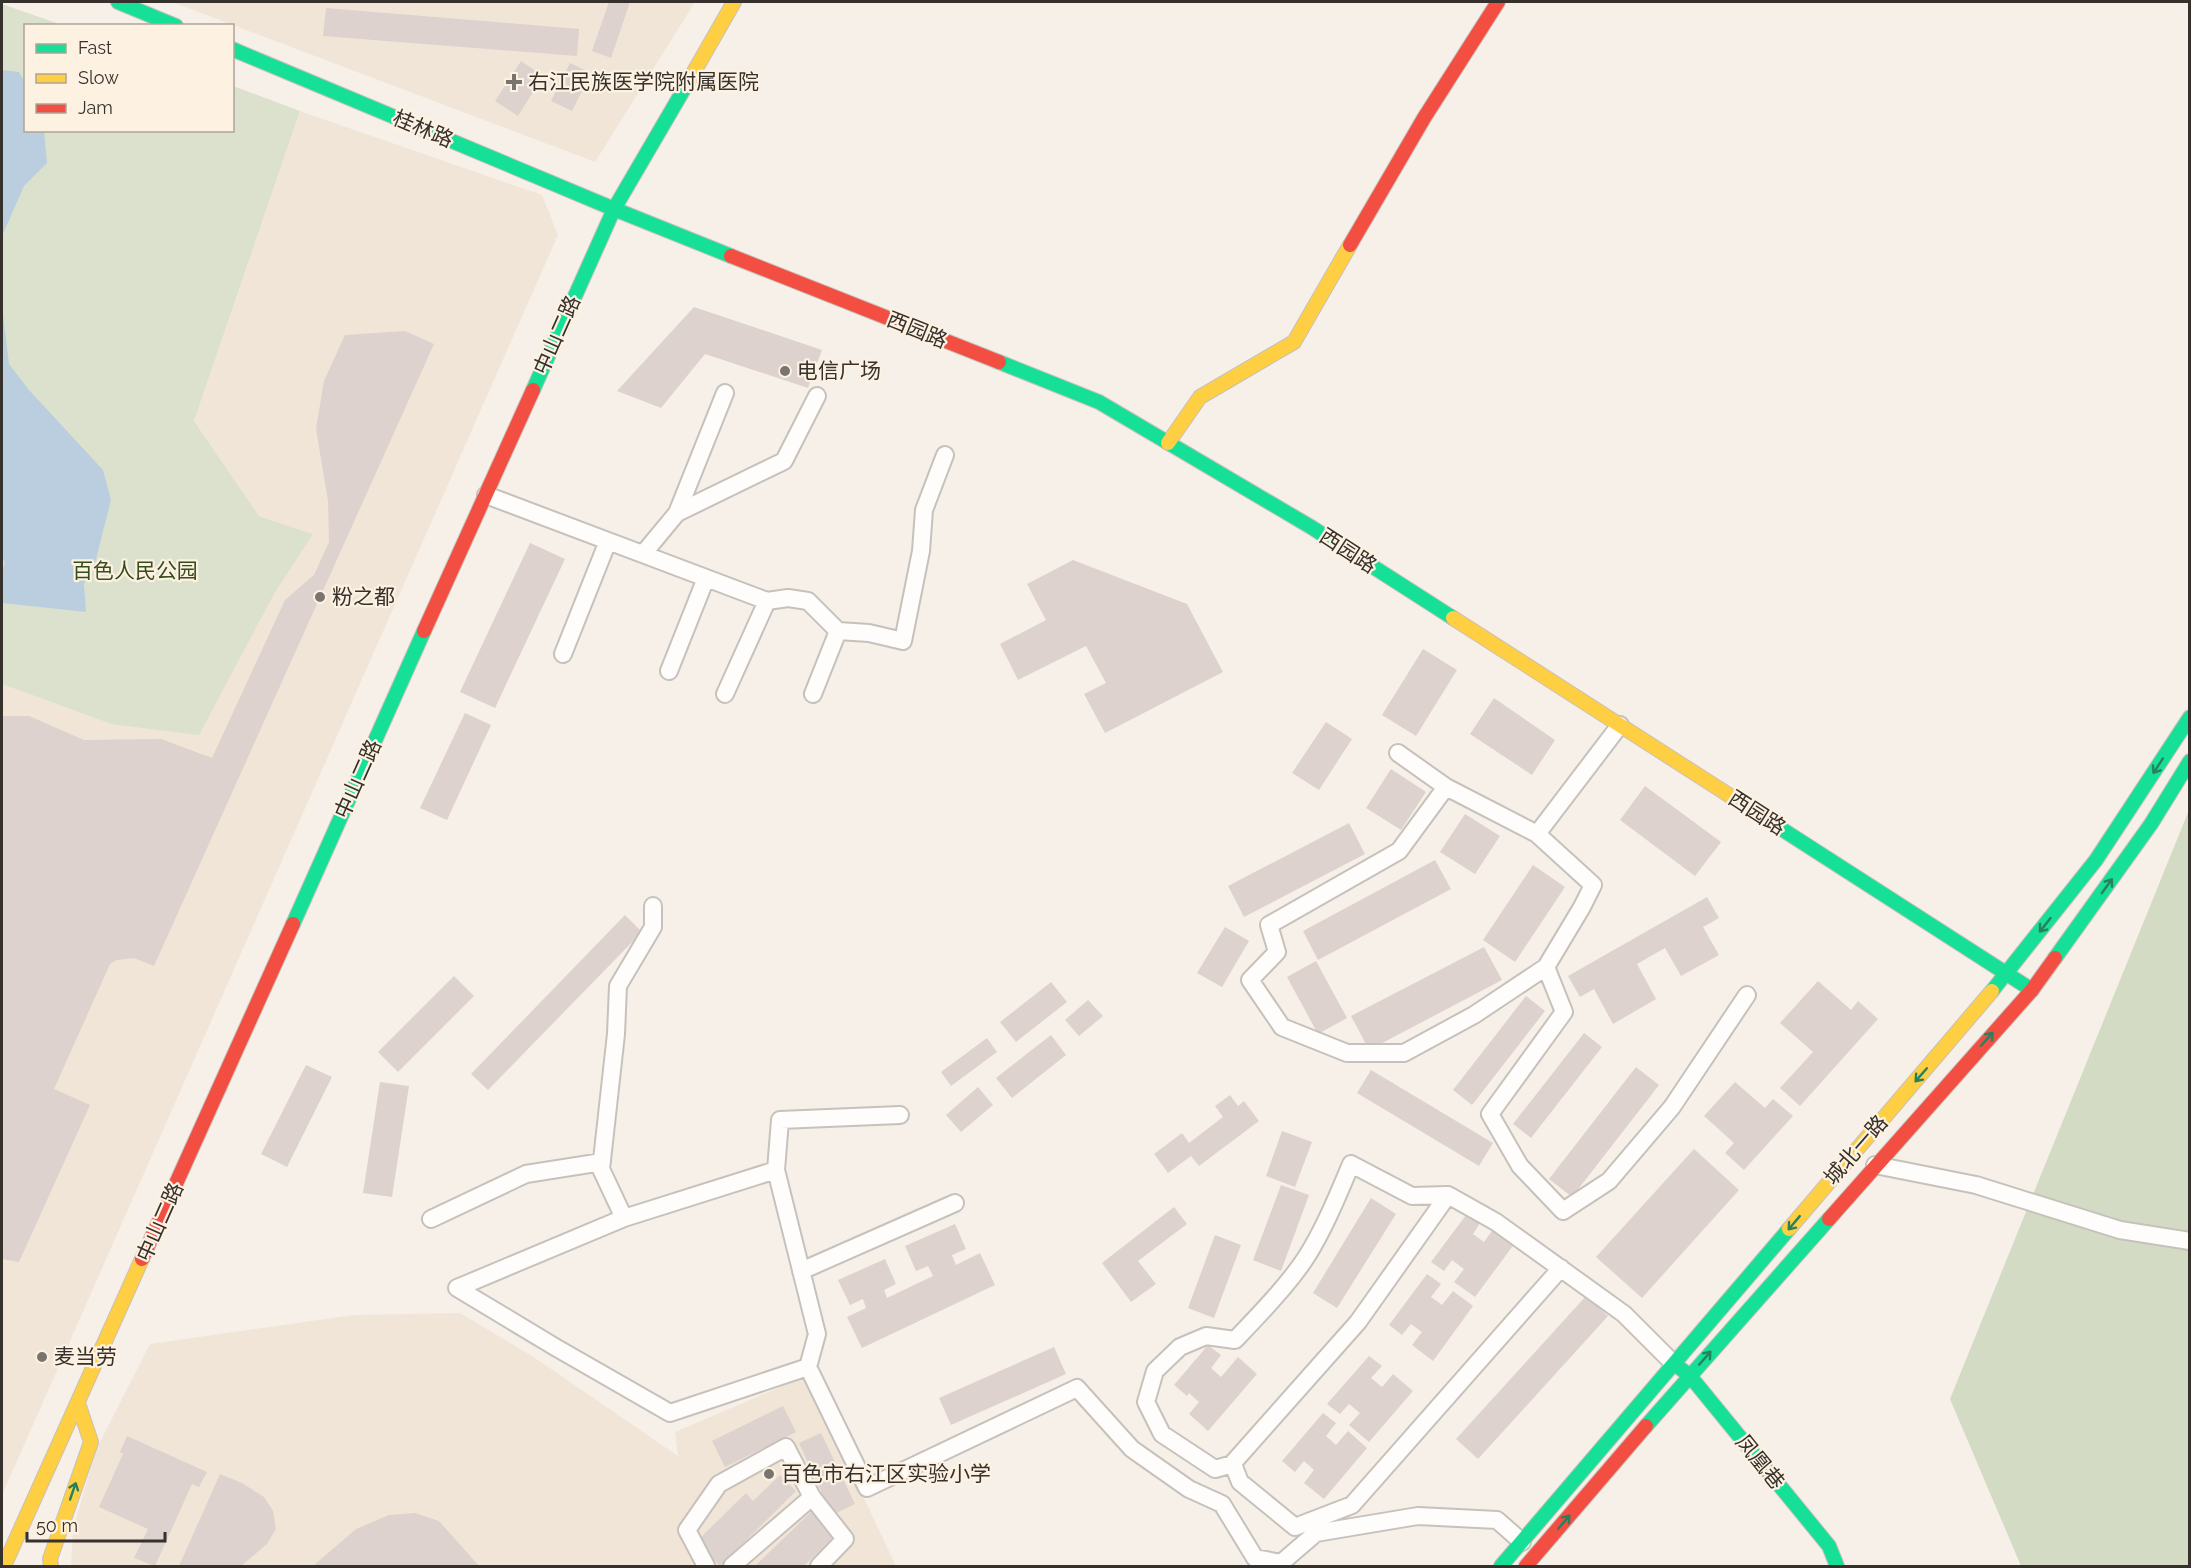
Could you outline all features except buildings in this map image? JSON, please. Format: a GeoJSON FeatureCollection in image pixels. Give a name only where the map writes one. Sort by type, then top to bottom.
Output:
{"type":"FeatureCollection","features":[{"type":"Feature","properties":{"kind":"main road"},"geometry":{"type":"LineString","coordinates":[[118,2],[171,24]]}},
{"type":"Feature","properties":{"kind":"main road","name":"中山二路"},"geometry":{"type":"LineString","coordinates":[[4,1566],[614,208],[734,2]]}},
{"type":"Feature","properties":{"kind":"main road"},"geometry":{"type":"LineString","coordinates":[[1168,443],[1200,398],[1294,342],[1424,118],[1498,2]]}},
{"type":"Feature","properties":{"kind":"main road","name":"桂林路"},"geometry":{"type":"LineString","coordinates":[[234,50],[614,208]]}},
{"type":"Feature","properties":{"kind":"main road","name":"西园路"},"geometry":{"type":"LineString","coordinates":[[614,208],[1099,402],[1311,527],[2032,990]]}},
{"type":"Feature","properties":{"kind":"main road","name":"城北一路"},"geometry":{"type":"LineString","coordinates":[[1501,1566],[2007,974],[2096,860],[2190,717]]}},
{"type":"Feature","properties":{"kind":"main road","name":"城北一路"},"geometry":{"type":"LineString","coordinates":[[1526,1566],[1875,1165],[2032,990],[2151,824],[2190,761]]}},
{"type":"Feature","properties":{"kind":"main road","name":"凤凰巷"},"geometry":{"type":"LineString","coordinates":[[1674,1364],[1690,1376],[1829,1546],[1837,1566]]}},
{"type":"Feature","properties":{"kind":"main road"},"geometry":{"type":"LineString","coordinates":[[51,1566],[50,1559],[91,1442],[78,1403]]}},
{"type":"Feature","properties":{"kind":"street"},"geometry":{"type":"LineString","coordinates":[[643,554],[677,513],[725,393]]}},
{"type":"Feature","properties":{"kind":"street"},"geometry":{"type":"LineString","coordinates":[[677,513],[784,461],[817,396]]}},
{"type":"Feature","properties":{"kind":"street"},"geometry":{"type":"LineString","coordinates":[[486,495],[767,601],[788,598],[808,601],[838,631],[869,633],[903,641],[921,551],[924,510],[945,455]]}},
{"type":"Feature","properties":{"kind":"street"},"geometry":{"type":"LineString","coordinates":[[563,654],[608,541]]}},
{"type":"Feature","properties":{"kind":"street"},"geometry":{"type":"LineString","coordinates":[[669,670],[706,578]]}},
{"type":"Feature","properties":{"kind":"street"},"geometry":{"type":"LineString","coordinates":[[725,694],[767,601]]}},
{"type":"Feature","properties":{"kind":"street"},"geometry":{"type":"LineString","coordinates":[[813,693],[838,631]]}},
{"type":"Feature","properties":{"kind":"street"},"geometry":{"type":"LineString","coordinates":[[1537,834],[1620,725]]}},
{"type":"Feature","properties":{"kind":"street"},"geometry":{"type":"LineString","coordinates":[[1398,753],[1446,787],[1537,834],[1593,885],[1546,967],[1474,1015],[1404,1053],[1347,1053],[1282,1027],[1250,980],[1277,952],[1269,925],[1398,851],[1446,787]]}},
{"type":"Feature","properties":{"kind":"street"},"geometry":{"type":"LineString","coordinates":[[624,1218],[601,1169],[616,1034],[618,986],[653,927],[653,906]]}},
{"type":"Feature","properties":{"kind":"street"},"geometry":{"type":"LineString","coordinates":[[1546,967],[1564,1012],[1490,1114],[1520,1166],[1563,1211],[1609,1181],[1671,1107],[1747,995]]}},
{"type":"Feature","properties":{"kind":"street"},"geometry":{"type":"LineString","coordinates":[[900,1115],[780,1120],[776,1170],[816,1334],[808,1367],[867,1488],[1077,1388],[1132,1449],[1189,1489],[1222,1504],[1255,1558],[1281,1563],[1316,1533],[1418,1516],[1497,1520],[1522,1542]]}},
{"type":"Feature","properties":{"kind":"street"},"geometry":{"type":"LineString","coordinates":[[431,1220],[525,1174],[602,1162]]}},
{"type":"Feature","properties":{"kind":"street"},"geometry":{"type":"LineString","coordinates":[[1448,1195],[1358,1322],[1232,1464],[1215,1469],[1162,1434],[1146,1402],[1155,1371],[1180,1347],[1206,1336],[1235,1340],[1260,1314],[1306,1257],[1335,1203],[1351,1164],[1412,1196],[1448,1195],[1496,1222],[1624,1314],[1674,1364]]}},
{"type":"Feature","properties":{"kind":"street"},"geometry":{"type":"LineString","coordinates":[[1875,1165],[1976,1185],[2120,1230],[2190,1241]]}},
{"type":"Feature","properties":{"kind":"street"},"geometry":{"type":"LineString","coordinates":[[776,1170],[624,1218],[457,1288],[670,1413],[808,1367]]}},
{"type":"Feature","properties":{"kind":"street"},"geometry":{"type":"LineString","coordinates":[[801,1271],[955,1203]]}},
{"type":"Feature","properties":{"kind":"street"},"geometry":{"type":"LineString","coordinates":[[1232,1464],[1240,1482],[1295,1527],[1352,1505],[1561,1268]]}},
{"type":"Feature","properties":{"kind":"street"},"geometry":{"type":"LineString","coordinates":[[706,1566],[687,1530],[719,1485],[786,1447],[812,1497],[845,1539],[819,1566]]}},
{"type":"Feature","properties":{"kind":"street"},"geometry":{"type":"LineString","coordinates":[[732,1566],[812,1497]]}},
{"type":"Feature","properties":{"kind":"shaded area","name":"右江民族医学院附属医院"},"geometry":{"type":"Polygon","coordinates":[[[172,2],[695,2],[595,162],[172,2]]]}},
{"type":"Feature","properties":{"kind":"shaded area"},"geometry":{"type":"Polygon","coordinates":[[[300,111],[542,195],[558,235],[2,1495],[2,684],[111,724],[274,594],[312,534],[259,516],[194,421],[300,111]]]}},
{"type":"Feature","properties":{"kind":"shaded area"},"geometry":{"type":"Polygon","coordinates":[[[460,1313],[535,1358],[678,1456],[675,1432],[806,1376],[896,1566],[71,1566],[73,1530],[96,1450],[150,1344],[353,1315],[460,1313]]]}},
{"type":"Feature","properties":{"kind":"green space","name":"百色人民公园"},"geometry":{"type":"Polygon","coordinates":[[[2,4],[59,24],[24,24],[24,132],[234,132],[234,86],[300,111],[194,421],[259,516],[313,534],[274,594],[199,735],[111,724],[2,684],[2,4]]]}},
{"type":"Feature","properties":{"kind":"green space"},"geometry":{"type":"Polygon","coordinates":[[[2189,810],[2189,1566],[2021,1566],[1950,1399],[2189,810]]]}},
{"type":"Feature","properties":{"kind":"water"},"geometry":{"type":"Polygon","coordinates":[[[2,70],[19,72],[24,80],[24,132],[44,132],[47,163],[24,186],[2,236],[2,70]]]}},
{"type":"Feature","properties":{"kind":"water"},"geometry":{"type":"Polygon","coordinates":[[[2,306],[9,364],[29,390],[103,470],[111,500],[96,559],[84,584],[86,612],[2,603],[2,570],[5,564],[2,555],[2,306]]]}},
{"type":"Feature","properties":{"kind":"traffic: fast"},"geometry":{"type":"LineString","coordinates":[[118,2],[171,24]]}},
{"type":"Feature","properties":{"kind":"traffic: fast"},"geometry":{"type":"LineString","coordinates":[[234,50],[731,256]]}},
{"type":"Feature","properties":{"kind":"traffic: fast"},"geometry":{"type":"LineString","coordinates":[[533,390],[614,209],[687,84]]}},
{"type":"Feature","properties":{"kind":"traffic: fast"},"geometry":{"type":"LineString","coordinates":[[999,362],[1099,402],[1311,527],[1453,618]]}},
{"type":"Feature","properties":{"kind":"traffic: fast"},"geometry":{"type":"LineString","coordinates":[[293,924],[424,631]]}},
{"type":"Feature","properties":{"kind":"traffic: fast"},"geometry":{"type":"LineString","coordinates":[[1992,991],[2096,860],[2190,717]]}},
{"type":"Feature","properties":{"kind":"traffic: fast"},"geometry":{"type":"LineString","coordinates":[[2055,958],[2151,824],[2190,761]]}},
{"type":"Feature","properties":{"kind":"traffic: fast"},"geometry":{"type":"LineString","coordinates":[[1763,817],[2032,990]]}},
{"type":"Feature","properties":{"kind":"traffic: fast"},"geometry":{"type":"LineString","coordinates":[[1646,1426],[1829,1219]]}},
{"type":"Feature","properties":{"kind":"traffic: fast"},"geometry":{"type":"LineString","coordinates":[[1501,1566],[1789,1229]]}},
{"type":"Feature","properties":{"kind":"traffic: fast"},"geometry":{"type":"LineString","coordinates":[[1676,1365],[1690,1376],[1829,1546],[1837,1566]]}},
{"type":"Feature","properties":{"kind":"traffic: slow"},"geometry":{"type":"LineString","coordinates":[[687,84],[734,2]]}},
{"type":"Feature","properties":{"kind":"traffic: slow"},"geometry":{"type":"LineString","coordinates":[[1168,443],[1200,397],[1294,342],[1350,245]]}},
{"type":"Feature","properties":{"kind":"traffic: slow"},"geometry":{"type":"LineString","coordinates":[[1453,618],[1763,817]]}},
{"type":"Feature","properties":{"kind":"traffic: slow"},"geometry":{"type":"LineString","coordinates":[[1789,1229],[1992,991]]}},
{"type":"Feature","properties":{"kind":"traffic: slow"},"geometry":{"type":"LineString","coordinates":[[4,1566],[142,1259]]}},
{"type":"Feature","properties":{"kind":"traffic: slow"},"geometry":{"type":"LineString","coordinates":[[51,1566],[50,1559],[91,1442],[78,1403]]}},
{"type":"Feature","properties":{"kind":"traffic: jam"},"geometry":{"type":"LineString","coordinates":[[1350,245],[1424,118],[1498,2]]}},
{"type":"Feature","properties":{"kind":"traffic: jam"},"geometry":{"type":"LineString","coordinates":[[731,256],[999,362]]}},
{"type":"Feature","properties":{"kind":"traffic: jam"},"geometry":{"type":"LineString","coordinates":[[424,631],[533,390]]}},
{"type":"Feature","properties":{"kind":"traffic: jam"},"geometry":{"type":"LineString","coordinates":[[142,1259],[293,924]]}},
{"type":"Feature","properties":{"kind":"traffic: jam"},"geometry":{"type":"LineString","coordinates":[[1829,1219],[2032,990],[2055,958]]}},
{"type":"Feature","properties":{"kind":"traffic: jam"},"geometry":{"type":"LineString","coordinates":[[1526,1566],[1646,1426]]}},
{"type":"Feature","properties":{"kind":"place","name":"右江民族医学院附属医院"},"geometry":{"type":"Point","coordinates":[514,82]}},
{"type":"Feature","properties":{"kind":"place","name":"电信广场"},"geometry":{"type":"Point","coordinates":[785,371]}},
{"type":"Feature","properties":{"kind":"place","name":"粉之都"},"geometry":{"type":"Point","coordinates":[320,597]}},
{"type":"Feature","properties":{"kind":"place","name":"麦当劳"},"geometry":{"type":"Point","coordinates":[42,1357]}},
{"type":"Feature","properties":{"kind":"place","name":"百色市右江区实验小学"},"geometry":{"type":"Point","coordinates":[769,1474]}}]}
